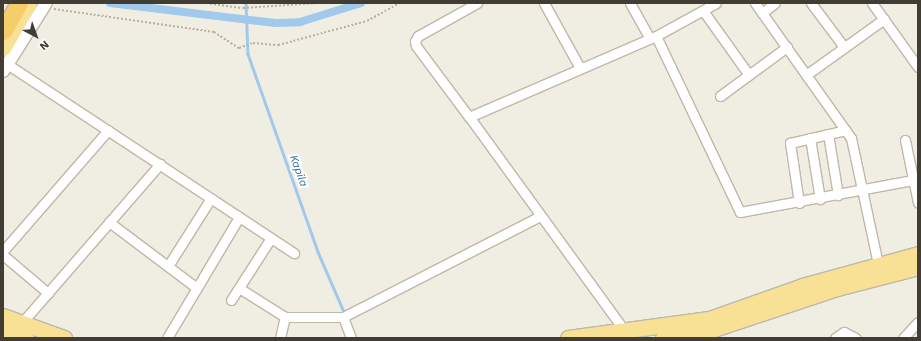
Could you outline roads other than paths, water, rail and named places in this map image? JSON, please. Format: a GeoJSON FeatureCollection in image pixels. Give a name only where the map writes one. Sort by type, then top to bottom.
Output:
{"type":"FeatureCollection","features":[{"type":"Feature","properties":{"kind":"highway"},"geometry":{"type":"LineString","coordinates":[[3,8],[6,3]]}},
{"type":"Feature","properties":{"kind":"highway"},"geometry":{"type":"LineString","coordinates":[[3,31],[19,3]]}},
{"type":"Feature","properties":{"kind":"main road"},"geometry":{"type":"LineString","coordinates":[[3,48],[40,4]]}},
{"type":"Feature","properties":{"kind":"main road"},"geometry":{"type":"LineString","coordinates":[[568,338],[626,334],[709,319],[802,286],[918,254]]}},
{"type":"Feature","properties":{"kind":"main road"},"geometry":{"type":"LineString","coordinates":[[663,338],[714,329],[837,288],[918,267]]}},
{"type":"Feature","properties":{"kind":"main road"},"geometry":{"type":"LineString","coordinates":[[3,316],[16,332],[64,338]]}},
{"type":"Feature","properties":{"kind":"street"},"geometry":{"type":"LineString","coordinates":[[477,3],[418,36],[415,41],[416,46],[626,334]]}},
{"type":"Feature","properties":{"kind":"street"},"geometry":{"type":"LineString","coordinates":[[544,3],[580,68]]}},
{"type":"Feature","properties":{"kind":"street"},"geometry":{"type":"LineString","coordinates":[[630,3],[653,38],[737,210],[745,213],[916,179]]}},
{"type":"Feature","properties":{"kind":"street"},"geometry":{"type":"LineString","coordinates":[[469,117],[580,68],[653,38],[704,12],[716,3]]}},
{"type":"Feature","properties":{"kind":"street"},"geometry":{"type":"LineString","coordinates":[[755,3],[846,130],[854,148],[878,264]]}},
{"type":"Feature","properties":{"kind":"street"},"geometry":{"type":"LineString","coordinates":[[762,13],[775,3]]}},
{"type":"Feature","properties":{"kind":"street"},"geometry":{"type":"LineString","coordinates":[[811,3],[844,47]]}},
{"type":"Feature","properties":{"kind":"street"},"geometry":{"type":"LineString","coordinates":[[872,3],[918,67]]}},
{"type":"Feature","properties":{"kind":"street"},"geometry":{"type":"LineString","coordinates":[[40,4],[5,67],[108,130],[294,253]]}},
{"type":"Feature","properties":{"kind":"street"},"geometry":{"type":"LineString","coordinates":[[704,12],[749,75]]}},
{"type":"Feature","properties":{"kind":"street"},"geometry":{"type":"LineString","coordinates":[[806,75],[884,19]]}},
{"type":"Feature","properties":{"kind":"street"},"geometry":{"type":"LineString","coordinates":[[720,96],[786,47]]}},
{"type":"Feature","properties":{"kind":"street"},"geometry":{"type":"LineString","coordinates":[[3,251],[108,130]]}},
{"type":"Feature","properties":{"kind":"street"},"geometry":{"type":"LineString","coordinates":[[799,203],[790,143],[846,130]]}},
{"type":"Feature","properties":{"kind":"street"},"geometry":{"type":"LineString","coordinates":[[828,134],[838,195]]}},
{"type":"Feature","properties":{"kind":"street"},"geometry":{"type":"LineString","coordinates":[[810,138],[820,198]]}},
{"type":"Feature","properties":{"kind":"street"},"geometry":{"type":"LineString","coordinates":[[905,140],[916,179],[918,203]]}},
{"type":"Feature","properties":{"kind":"street"},"geometry":{"type":"LineString","coordinates":[[16,332],[160,164]]}},
{"type":"Feature","properties":{"kind":"street"},"geometry":{"type":"LineString","coordinates":[[168,266],[211,198]]}},
{"type":"Feature","properties":{"kind":"street"},"geometry":{"type":"LineString","coordinates":[[239,288],[285,317],[343,317],[540,216]]}},
{"type":"Feature","properties":{"kind":"street"},"geometry":{"type":"LineString","coordinates":[[167,338],[239,217]]}},
{"type":"Feature","properties":{"kind":"street"},"geometry":{"type":"LineString","coordinates":[[109,222],[197,288]]}},
{"type":"Feature","properties":{"kind":"street"},"geometry":{"type":"LineString","coordinates":[[232,300],[270,238]]}},
{"type":"Feature","properties":{"kind":"street"},"geometry":{"type":"LineString","coordinates":[[3,255],[48,293]]}},
{"type":"Feature","properties":{"kind":"street"},"geometry":{"type":"LineString","coordinates":[[280,338],[285,317]]}},
{"type":"Feature","properties":{"kind":"street"},"geometry":{"type":"LineString","coordinates":[[343,317],[351,338]]}},
{"type":"Feature","properties":{"kind":"street"},"geometry":{"type":"LineString","coordinates":[[903,338],[918,322]]}},
{"type":"Feature","properties":{"kind":"street"},"geometry":{"type":"LineString","coordinates":[[835,338],[844,332],[856,338]]}},
{"type":"Feature","properties":{"kind":"waterway"},"geometry":{"type":"LineString","coordinates":[[110,3],[276,23],[300,22],[361,3]]}},
{"type":"Feature","properties":{"kind":"waterway","name":"Kapila"},"geometry":{"type":"LineString","coordinates":[[246,3],[248,54],[318,252],[345,314]]}},
{"type":"Feature","properties":{"kind":"waterway","name":"Kapila"},"geometry":{"type":"LineString","coordinates":[[353,331],[356,338]]}}]}
